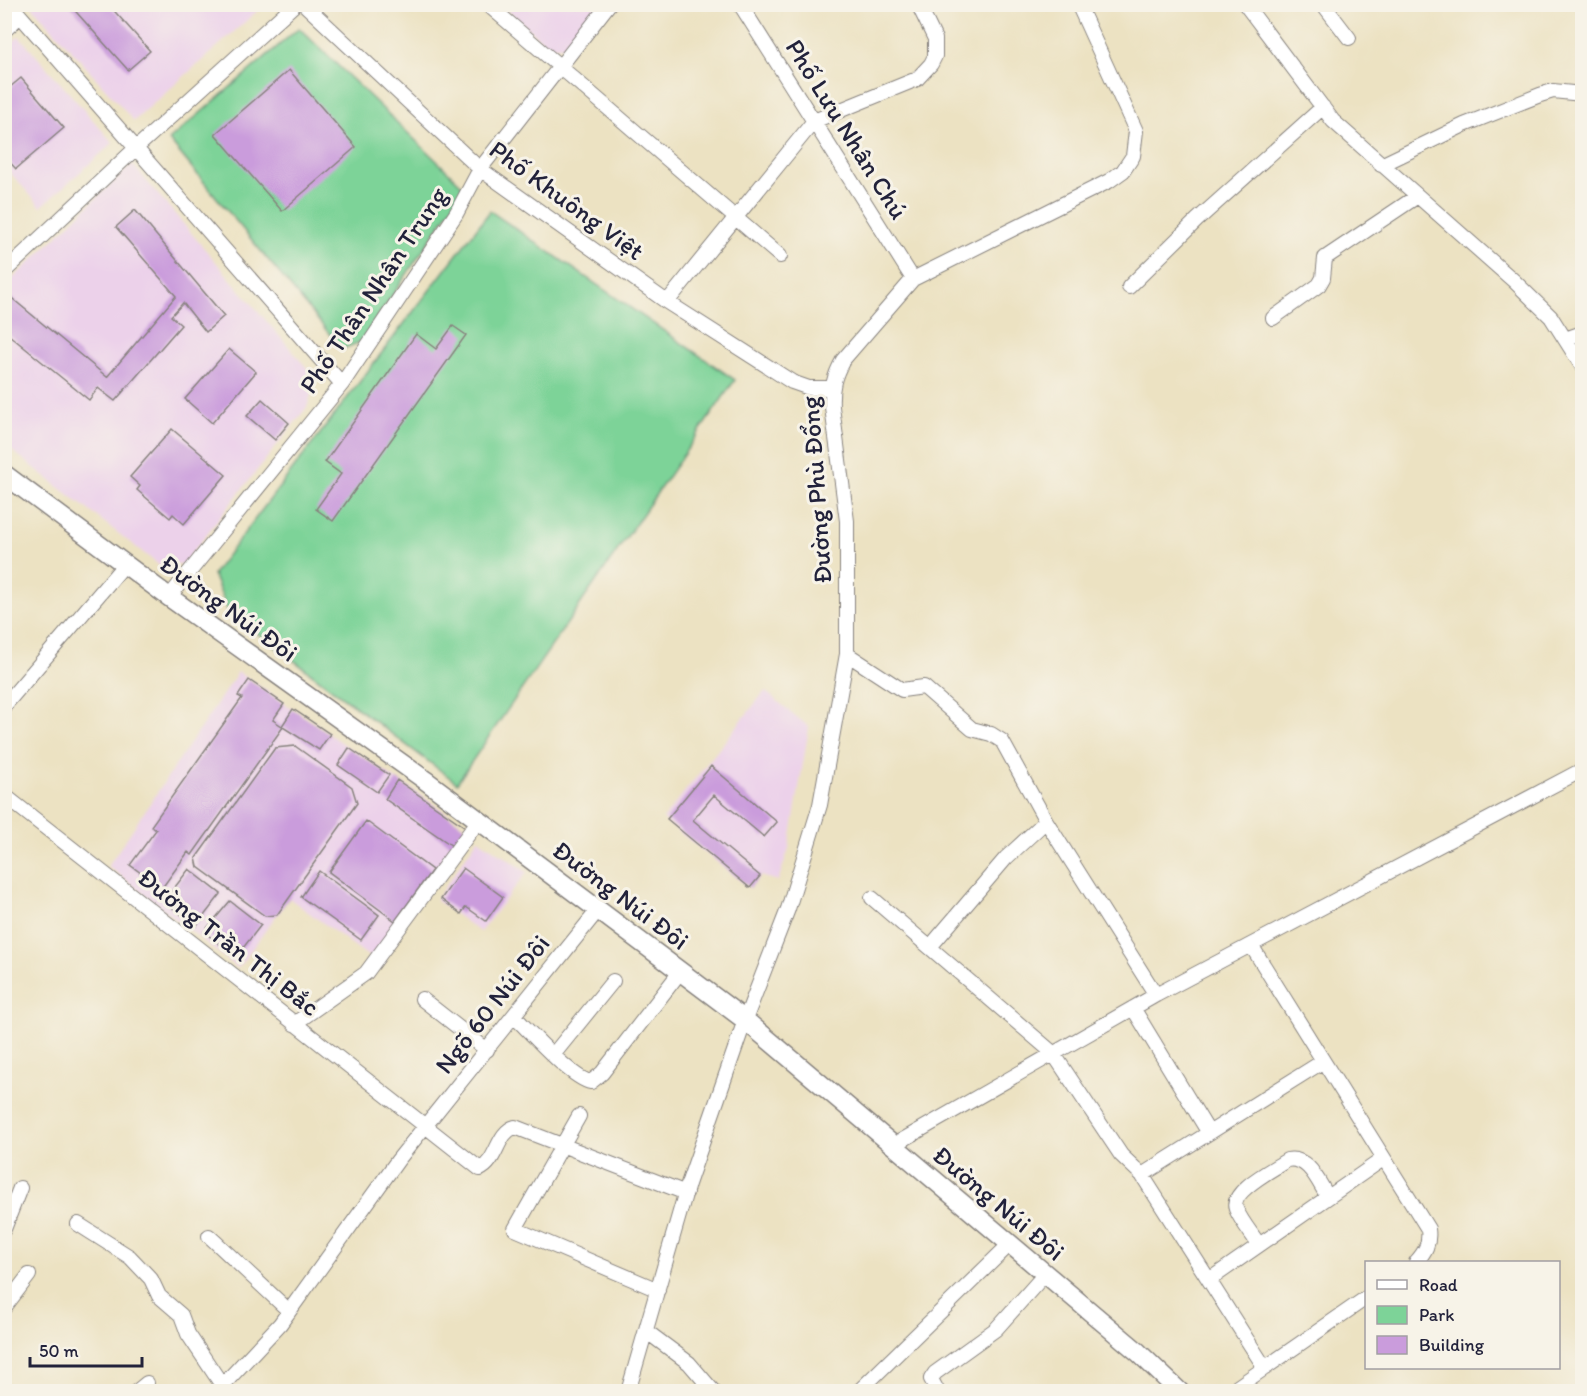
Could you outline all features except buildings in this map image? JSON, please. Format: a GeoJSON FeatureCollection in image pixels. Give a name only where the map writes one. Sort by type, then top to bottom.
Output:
{"type":"FeatureCollection","features":[{"type":"Feature","properties":{"kind":"main road","name":"Đường Núi Đôi"},"geometry":{"type":"LineString","coordinates":[[4,474],[169,597],[479,820],[745,1020],[1138,1352],[1180,1392]]}},
{"type":"Feature","properties":{"kind":"street"},"geometry":{"type":"LineString","coordinates":[[10,4],[342,384]]}},
{"type":"Feature","properties":{"kind":"street"},"geometry":{"type":"LineString","coordinates":[[4,272],[295,4]]}},
{"type":"Feature","properties":{"kind":"street","name":"Phố Khuông Việt"},"geometry":{"type":"LineString","coordinates":[[304,4],[480,169],[667,302],[792,382],[809,388],[831,388]]}},
{"type":"Feature","properties":{"kind":"street"},"geometry":{"type":"LineString","coordinates":[[487,4],[558,68],[780,256]]}},
{"type":"Feature","properties":{"kind":"street","name":"Phố Thân Nhân Trung"},"geometry":{"type":"LineString","coordinates":[[169,597],[342,384],[456,214],[480,169],[609,4]]}},
{"type":"Feature","properties":{"kind":"street","name":"Phố Lưu Nhân Chú"},"geometry":{"type":"LineString","coordinates":[[740,4],[913,279]]}},
{"type":"Feature","properties":{"kind":"street"},"geometry":{"type":"LineString","coordinates":[[667,302],[814,121],[917,79],[931,64],[935,56],[935,39],[918,4]]}},
{"type":"Feature","properties":{"kind":"street","name":"Đường Phù Đổng"},"geometry":{"type":"LineString","coordinates":[[628,1392],[686,1193],[745,1020],[788,909],[820,805],[847,654],[847,521],[831,388],[843,360],[913,279],[1109,181],[1123,171],[1132,156],[1136,131],[1078,4]]}},
{"type":"Feature","properties":{"kind":"street"},"geometry":{"type":"LineString","coordinates":[[1245,4],[1333,121],[1416,197],[1514,281],[1551,317],[1582,366]]}},
{"type":"Feature","properties":{"kind":"street"},"geometry":{"type":"LineString","coordinates":[[1323,4],[1349,38]]}},
{"type":"Feature","properties":{"kind":"street"},"geometry":{"type":"LineString","coordinates":[[4,31],[20,16]]}},
{"type":"Feature","properties":{"kind":"street"},"geometry":{"type":"LineString","coordinates":[[1381,165],[1464,125],[1540,95],[1553,91],[1582,94]]}},
{"type":"Feature","properties":{"kind":"street"},"geometry":{"type":"LineString","coordinates":[[1129,287],[1197,220],[1323,107]]}},
{"type":"Feature","properties":{"kind":"street"},"geometry":{"type":"LineString","coordinates":[[1273,318],[1318,285],[1323,278],[1325,258],[1416,197]]}},
{"type":"Feature","properties":{"kind":"street"},"geometry":{"type":"LineString","coordinates":[[1565,339],[1582,333]]}},
{"type":"Feature","properties":{"kind":"street"},"geometry":{"type":"LineString","coordinates":[[4,706],[125,564]]}},
{"type":"Feature","properties":{"kind":"street"},"geometry":{"type":"LineString","coordinates":[[847,654],[902,690],[924,687],[972,729],[991,734],[1002,741],[1046,821],[1156,995]]}},
{"type":"Feature","properties":{"kind":"street"},"geometry":{"type":"LineString","coordinates":[[892,1146],[1156,995],[1582,770]]}},
{"type":"Feature","properties":{"kind":"street","name":"Đường Trần Thị Bắc"},"geometry":{"type":"LineString","coordinates":[[4,795],[480,1169],[487,1165],[510,1129],[515,1128],[563,1144]]}},
{"type":"Feature","properties":{"kind":"street"},"geometry":{"type":"LineString","coordinates":[[294,1024],[366,973],[479,820]]}},
{"type":"Feature","properties":{"kind":"street"},"geometry":{"type":"LineString","coordinates":[[930,947],[1006,858],[1046,821]]}},
{"type":"Feature","properties":{"kind":"street"},"geometry":{"type":"LineString","coordinates":[[872,898],[1053,1053],[1121,1155],[1142,1175],[1265,1368]]}},
{"type":"Feature","properties":{"kind":"street","name":"Ngõ 60 Núi Đôi"},"geometry":{"type":"LineString","coordinates":[[224,1389],[289,1311],[424,1127],[598,910]]}},
{"type":"Feature","properties":{"kind":"street"},"geometry":{"type":"LineString","coordinates":[[1251,945],[1428,1229],[1427,1248],[1417,1261]]}},
{"type":"Feature","properties":{"kind":"street"},"geometry":{"type":"LineString","coordinates":[[514,1016],[586,1082],[595,1079],[680,972]]}},
{"type":"Feature","properties":{"kind":"street"},"geometry":{"type":"LineString","coordinates":[[553,1054],[613,981]]}},
{"type":"Feature","properties":{"kind":"street"},"geometry":{"type":"LineString","coordinates":[[422,999],[487,1050]]}},
{"type":"Feature","properties":{"kind":"street"},"geometry":{"type":"LineString","coordinates":[[1133,1008],[1209,1133]]}},
{"type":"Feature","properties":{"kind":"street"},"geometry":{"type":"LineString","coordinates":[[1142,1175],[1322,1062]]}},
{"type":"Feature","properties":{"kind":"street"},"geometry":{"type":"LineString","coordinates":[[579,1116],[515,1229],[658,1290]]}},
{"type":"Feature","properties":{"kind":"street"},"geometry":{"type":"LineString","coordinates":[[563,1144],[686,1193]]}},
{"type":"Feature","properties":{"kind":"street"},"geometry":{"type":"LineString","coordinates":[[1259,1245],[1236,1209],[1235,1202],[1243,1190],[1287,1160],[1295,1159],[1302,1161],[1309,1168],[1328,1197]]}},
{"type":"Feature","properties":{"kind":"street"},"geometry":{"type":"LineString","coordinates":[[1209,1280],[1383,1159]]}},
{"type":"Feature","properties":{"kind":"street"},"geometry":{"type":"LineString","coordinates":[[4,1229],[20,1188]]}},
{"type":"Feature","properties":{"kind":"street"},"geometry":{"type":"LineString","coordinates":[[78,1224],[130,1257],[151,1279],[159,1296],[181,1315],[188,1334],[224,1389]]}},
{"type":"Feature","properties":{"kind":"street"},"geometry":{"type":"LineString","coordinates":[[209,1236],[289,1311]]}},
{"type":"Feature","properties":{"kind":"street"},"geometry":{"type":"LineString","coordinates":[[858,1392],[1010,1244]]}},
{"type":"Feature","properties":{"kind":"street"},"geometry":{"type":"LineString","coordinates":[[938,1392],[931,1379],[935,1373],[996,1329],[1045,1274]]}},
{"type":"Feature","properties":{"kind":"street"},"geometry":{"type":"LineString","coordinates":[[4,1308],[29,1275]]}},
{"type":"Feature","properties":{"kind":"street"},"geometry":{"type":"LineString","coordinates":[[1230,1392],[1365,1299]]}},
{"type":"Feature","properties":{"kind":"street"},"geometry":{"type":"LineString","coordinates":[[646,1331],[689,1363],[714,1392]]}},
{"type":"Feature","properties":{"kind":"shaded area"},"geometry":{"type":"Polygon","coordinates":[[[31,5],[264,5],[134,121],[31,5]]]}},
{"type":"Feature","properties":{"kind":"shaded area"},"geometry":{"type":"Polygon","coordinates":[[[501,5],[598,5],[564,46],[548,46],[501,5]]]}},
{"type":"Feature","properties":{"kind":"shaded area"},"geometry":{"type":"Polygon","coordinates":[[[19,36],[113,143],[41,207],[5,167],[5,49],[19,36]]]}},
{"type":"Feature","properties":{"kind":"shaded area"},"geometry":{"type":"Polygon","coordinates":[[[132,164],[312,374],[313,389],[307,407],[183,564],[159,565],[5,445],[4,287],[132,164]]]}},
{"type":"Feature","properties":{"kind":"shaded area"},"geometry":{"type":"Polygon","coordinates":[[[238,672],[471,831],[375,961],[289,898],[238,968],[108,866],[238,672]]]}},
{"type":"Feature","properties":{"kind":"shaded area"},"geometry":{"type":"Polygon","coordinates":[[[765,691],[809,727],[789,848],[778,881],[760,876],[750,888],[663,819],[765,691]]]}},
{"type":"Feature","properties":{"kind":"shaded area"},"geometry":{"type":"Polygon","coordinates":[[[478,839],[527,872],[480,932],[436,900],[478,839]]]}},
{"type":"Feature","properties":{"kind":"green space"},"geometry":{"type":"Polygon","coordinates":[[[299,28],[465,188],[361,342],[342,349],[169,140],[299,28]]]}},
{"type":"Feature","properties":{"kind":"green space"},"geometry":{"type":"Polygon","coordinates":[[[490,211],[735,380],[457,783],[228,611],[213,574],[490,211]]]}}]}
